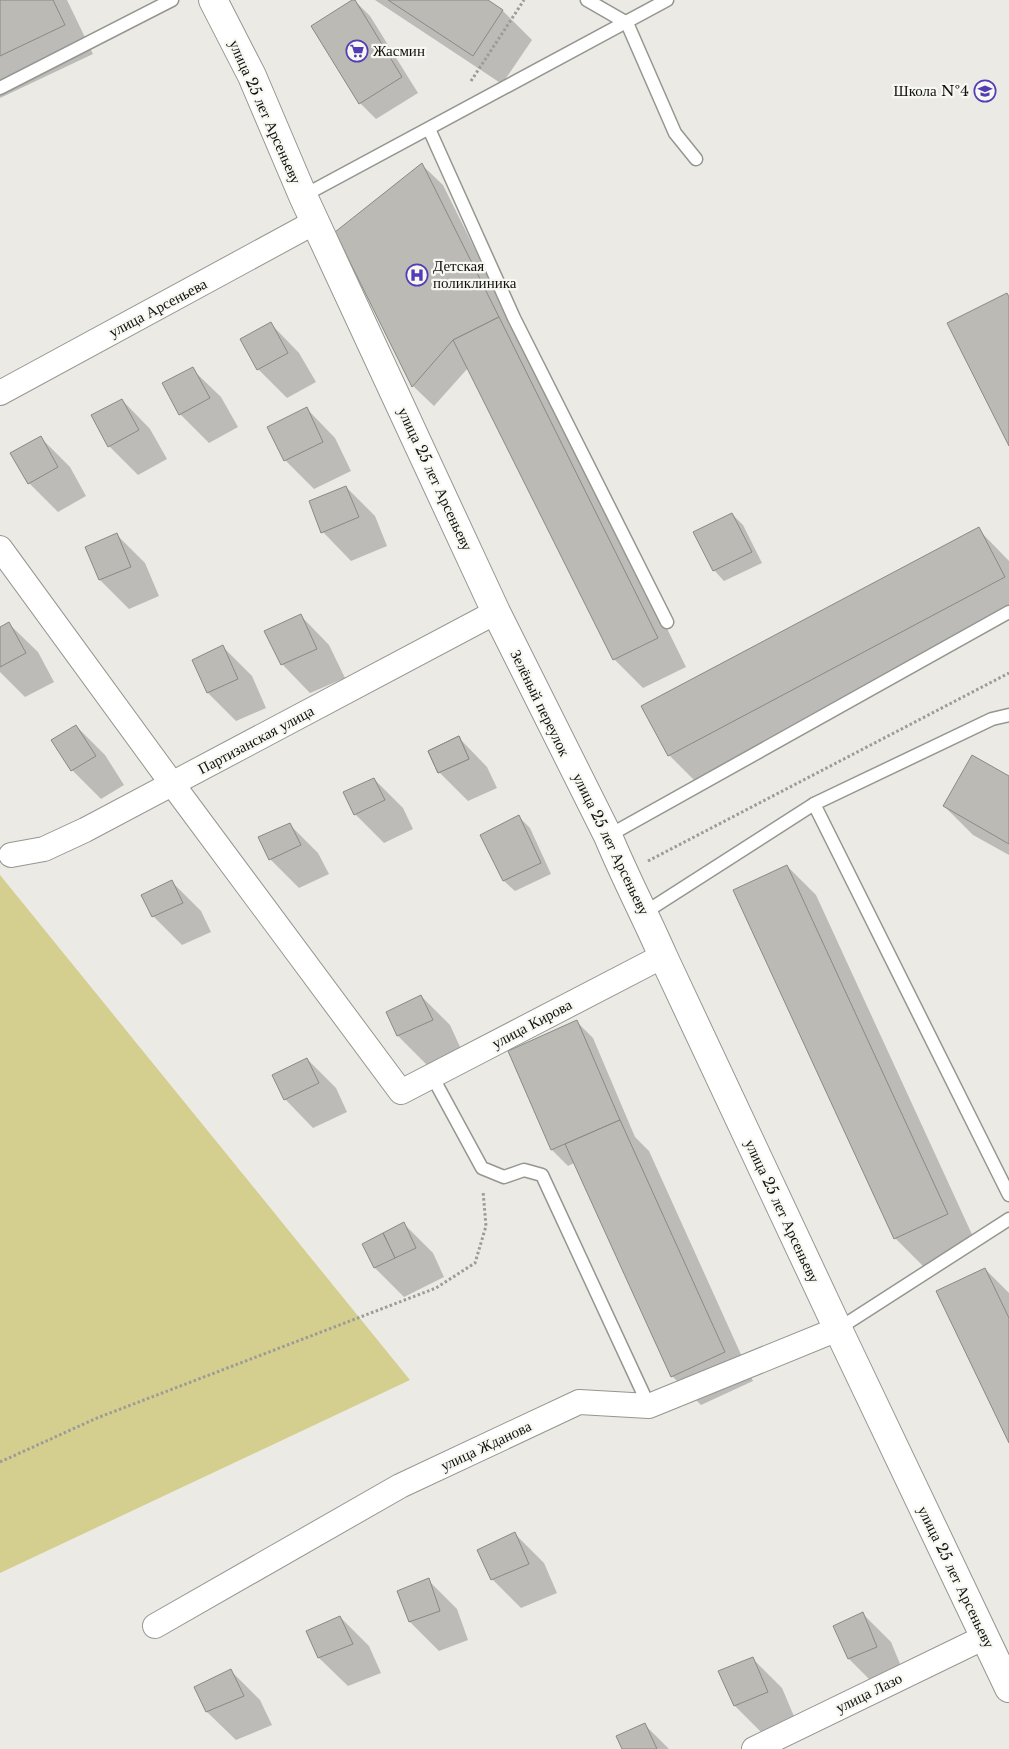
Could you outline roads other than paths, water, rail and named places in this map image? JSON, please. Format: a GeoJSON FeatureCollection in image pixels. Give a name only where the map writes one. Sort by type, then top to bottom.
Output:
{"type":"FeatureCollection","features":[{"type":"Feature","properties":{"kind":"main road","name":"улица 25 лет Арсеньеву"},"geometry":{"type":"LineString","coordinates":[[213,0],[252,76],[315,222],[496,612],[608,836],[623,874],[644,913],[838,1329],[1009,1688]]}},
{"type":"Feature","properties":{"kind":"main road","name":"Зелёный переулок"},"geometry":{"type":"LineString","coordinates":[[496,612],[663,956]]}},
{"type":"Feature","properties":{"kind":"street","name":"улица Арсеньева"},"geometry":{"type":"LineString","coordinates":[[0,393],[315,222]]}},
{"type":"Feature","properties":{"kind":"street"},"geometry":{"type":"LineString","coordinates":[[0,548],[173,785]]}},
{"type":"Feature","properties":{"kind":"street","name":"Партизанская улица"},"geometry":{"type":"LineString","coordinates":[[11,855],[44,849],[85,830],[496,612]]}},
{"type":"Feature","properties":{"kind":"street","name":"улица Кирова"},"geometry":{"type":"LineString","coordinates":[[173,785],[401,1092],[663,956]]}},
{"type":"Feature","properties":{"kind":"street","name":"улица Жданова"},"geometry":{"type":"LineString","coordinates":[[155,1626],[400,1486],[579,1402],[649,1406],[838,1329]]}},
{"type":"Feature","properties":{"kind":"street","name":"улица Лазо"},"geometry":{"type":"LineString","coordinates":[[754,1749],[985,1637]]}},
{"type":"Feature","properties":{"kind":"lane"},"geometry":{"type":"LineString","coordinates":[[0,88],[172,0]]}},
{"type":"Feature","properties":{"kind":"lane"},"geometry":{"type":"LineString","coordinates":[[587,0],[627,23],[675,133],[696,159]]}},
{"type":"Feature","properties":{"kind":"lane"},"geometry":{"type":"LineString","coordinates":[[304,196],[667,0]]}},
{"type":"Feature","properties":{"kind":"lane"},"geometry":{"type":"LineString","coordinates":[[429,129],[514,318],[667,622]]}},
{"type":"Feature","properties":{"kind":"lane"},"geometry":{"type":"LineString","coordinates":[[608,836],[1009,612]]}},
{"type":"Feature","properties":{"kind":"lane"},"geometry":{"type":"LineString","coordinates":[[644,913],[814,804],[992,719],[1009,715]]}},
{"type":"Feature","properties":{"kind":"lane"},"geometry":{"type":"LineString","coordinates":[[814,804],[1009,1195]]}},
{"type":"Feature","properties":{"kind":"lane"},"geometry":{"type":"LineString","coordinates":[[432,1076],[482,1168],[504,1177],[524,1170],[542,1174],[649,1406]]}},
{"type":"Feature","properties":{"kind":"lane"},"geometry":{"type":"LineString","coordinates":[[838,1329],[1009,1219]]}},
{"type":"Feature","properties":{"kind":"place","name":"Жасмин"},"geometry":{"type":"Point","coordinates":[357,51]}},
{"type":"Feature","properties":{"kind":"place","name":"Школа №4"},"geometry":{"type":"Point","coordinates":[985,91]}},
{"type":"Feature","properties":{"kind":"place","name":"Детская поликлиника"},"geometry":{"type":"Point","coordinates":[417,275]}}]}
